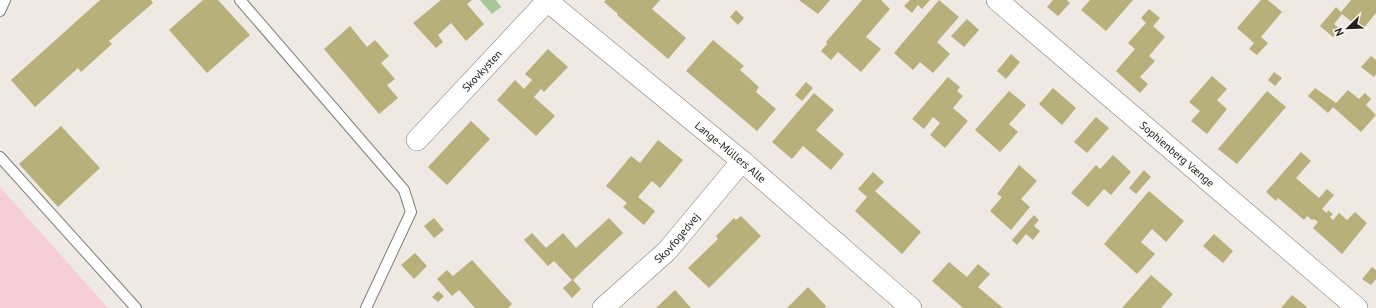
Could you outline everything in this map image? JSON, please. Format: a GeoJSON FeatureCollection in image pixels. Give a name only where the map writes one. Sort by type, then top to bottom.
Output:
{"type":"FeatureCollection","features":[{"type":"Feature","properties":{"kind":"street","name":"Sophienberg Vænge"},"geometry":{"type":"LineString","coordinates":[[997,0],[1357,308]]}},
{"type":"Feature","properties":{"kind":"street","name":"Skovkysten"},"geometry":{"type":"LineString","coordinates":[[417,140],[547,1]]}},
{"type":"Feature","properties":{"kind":"street","name":"Lange-Müllers Alle"},"geometry":{"type":"LineString","coordinates":[[547,1],[742,161],[911,308]]}},
{"type":"Feature","properties":{"kind":"street","name":"Skovfogedvej"},"geometry":{"type":"LineString","coordinates":[[603,308],[667,250],[742,161]]}},
{"type":"Feature","properties":{"kind":"lane"},"geometry":{"type":"LineString","coordinates":[[0,11],[5,0]]}},
{"type":"Feature","properties":{"kind":"lane"},"geometry":{"type":"LineString","coordinates":[[240,0],[404,190],[411,212],[366,308]]}},
{"type":"Feature","properties":{"kind":"lane"},"geometry":{"type":"LineString","coordinates":[[0,157],[136,308]]}},
{"type":"Feature","properties":{"kind":"shaded area"},"geometry":{"type":"Polygon","coordinates":[[[480,0],[496,0],[501,7],[492,14],[480,0]]]}},
{"type":"Feature","properties":{"kind":"shaded area"},"geometry":{"type":"Polygon","coordinates":[[[0,187],[108,308],[0,308],[0,187]]]}},
{"type":"Feature","properties":{"kind":"building"},"geometry":{"type":"Polygon","coordinates":[[[100,0],[151,0],[153,3],[109,41],[112,44],[81,72],[78,68],[35,107],[11,80],[100,0]]]}},
{"type":"Feature","properties":{"kind":"building"},"geometry":{"type":"Polygon","coordinates":[[[203,0],[218,0],[250,35],[207,73],[169,30],[203,0]]]}},
{"type":"Feature","properties":{"kind":"building"},"geometry":{"type":"Polygon","coordinates":[[[441,0],[472,0],[467,4],[484,24],[466,41],[451,23],[438,35],[443,42],[436,48],[413,23],[441,0]]]}},
{"type":"Feature","properties":{"kind":"building"},"geometry":{"type":"Polygon","coordinates":[[[606,0],[660,0],[652,9],[686,38],[668,59],[617,15],[618,14],[604,2],[606,0]]]}},
{"type":"Feature","properties":{"kind":"building"},"geometry":{"type":"Polygon","coordinates":[[[799,0],[830,0],[818,14],[799,0]]]}},
{"type":"Feature","properties":{"kind":"building"},"geometry":{"type":"Polygon","coordinates":[[[862,0],[881,0],[890,9],[866,37],[881,49],[861,72],[838,52],[831,60],[821,51],[827,44],[826,42],[862,0]]]}},
{"type":"Feature","properties":{"kind":"building"},"geometry":{"type":"Polygon","coordinates":[[[910,0],[930,0],[922,9],[918,5],[912,13],[904,6],[910,0]]]}},
{"type":"Feature","properties":{"kind":"building"},"geometry":{"type":"Polygon","coordinates":[[[939,0],[959,17],[937,42],[950,54],[933,73],[920,62],[913,70],[894,53],[939,0]]]}},
{"type":"Feature","properties":{"kind":"building"},"geometry":{"type":"Polygon","coordinates":[[[1053,0],[1067,0],[1070,3],[1058,16],[1047,7],[1053,0]]]}},
{"type":"Feature","properties":{"kind":"building"},"geometry":{"type":"Polygon","coordinates":[[[1090,0],[1133,0],[1106,31],[1081,10],[1090,0]]]}},
{"type":"Feature","properties":{"kind":"building"},"geometry":{"type":"Polygon","coordinates":[[[1261,0],[1268,0],[1282,12],[1261,37],[1268,43],[1257,55],[1249,49],[1254,43],[1237,28],[1261,0]]]}},
{"type":"Feature","properties":{"kind":"building"},"geometry":{"type":"Polygon","coordinates":[[[1351,0],[1376,0],[1376,13],[1362,30],[1342,14],[1334,24],[1340,29],[1333,37],[1320,26],[1336,7],[1341,12],[1351,0]]]}},
{"type":"Feature","properties":{"kind":"building"},"geometry":{"type":"Polygon","coordinates":[[[1149,9],[1160,18],[1153,26],[1165,37],[1149,56],[1155,61],[1140,77],[1148,84],[1140,93],[1116,71],[1135,49],[1128,43],[1146,23],[1141,18],[1149,9]]]}},
{"type":"Feature","properties":{"kind":"building"},"geometry":{"type":"Polygon","coordinates":[[[736,10],[744,18],[738,25],[730,17],[736,10]]]}},
{"type":"Feature","properties":{"kind":"building"},"geometry":{"type":"Polygon","coordinates":[[[967,19],[979,30],[964,47],[951,36],[967,19]]]}},
{"type":"Feature","properties":{"kind":"building"},"geometry":{"type":"Polygon","coordinates":[[[350,26],[367,47],[375,40],[389,56],[381,63],[395,79],[387,85],[398,98],[379,114],[324,49],[350,26]]]}},
{"type":"Feature","properties":{"kind":"building"},"geometry":{"type":"Polygon","coordinates":[[[713,40],[744,66],[740,70],[759,87],[756,92],[776,109],[757,131],[686,71],[713,40]]]}},
{"type":"Feature","properties":{"kind":"building"},"geometry":{"type":"Polygon","coordinates":[[[548,49],[568,67],[544,92],[541,89],[534,97],[555,116],[536,136],[497,100],[515,80],[524,89],[532,80],[525,74],[548,49]]]}},
{"type":"Feature","properties":{"kind":"building"},"geometry":{"type":"Polygon","coordinates":[[[1011,54],[1020,62],[1006,79],[997,71],[1011,54]]]}},
{"type":"Feature","properties":{"kind":"building"},"geometry":{"type":"Polygon","coordinates":[[[1371,56],[1376,60],[1376,74],[1374,77],[1361,67],[1371,56]]]}},
{"type":"Feature","properties":{"kind":"building"},"geometry":{"type":"Polygon","coordinates":[[[1274,72],[1282,78],[1275,86],[1268,80],[1274,72]]]}},
{"type":"Feature","properties":{"kind":"building"},"geometry":{"type":"Polygon","coordinates":[[[1212,76],[1227,89],[1217,100],[1227,109],[1207,134],[1191,121],[1200,111],[1189,102],[1212,76]]]}},
{"type":"Feature","properties":{"kind":"building"},"geometry":{"type":"Polygon","coordinates":[[[948,77],[960,87],[957,91],[963,96],[953,108],[968,121],[945,148],[930,135],[940,123],[933,117],[924,129],[912,119],[948,77]]]}},
{"type":"Feature","properties":{"kind":"building"},"geometry":{"type":"Polygon","coordinates":[[[806,82],[813,88],[802,101],[795,95],[806,82]]]}},
{"type":"Feature","properties":{"kind":"building"},"geometry":{"type":"Polygon","coordinates":[[[1053,88],[1076,108],[1062,125],[1039,104],[1053,88]]]}},
{"type":"Feature","properties":{"kind":"building"},"geometry":{"type":"Polygon","coordinates":[[[1315,88],[1336,103],[1348,90],[1359,99],[1365,93],[1371,99],[1366,105],[1376,115],[1361,132],[1333,107],[1328,113],[1308,96],[1315,88]]]}},
{"type":"Feature","properties":{"kind":"building"},"geometry":{"type":"Polygon","coordinates":[[[1009,91],[1026,105],[1009,124],[1018,132],[1000,152],[975,130],[1009,91]]]}},
{"type":"Feature","properties":{"kind":"building"},"geometry":{"type":"Polygon","coordinates":[[[1267,91],[1286,107],[1237,164],[1218,149],[1267,91]]]}},
{"type":"Feature","properties":{"kind":"building"},"geometry":{"type":"Polygon","coordinates":[[[814,93],[834,110],[816,130],[844,154],[831,170],[803,146],[792,159],[772,142],[814,93]]]}},
{"type":"Feature","properties":{"kind":"building"},"geometry":{"type":"Polygon","coordinates":[[[1096,117],[1109,128],[1087,153],[1074,142],[1096,117]]]}},
{"type":"Feature","properties":{"kind":"building"},"geometry":{"type":"Polygon","coordinates":[[[471,121],[490,139],[447,185],[428,167],[471,121]]]}},
{"type":"Feature","properties":{"kind":"building"},"geometry":{"type":"Polygon","coordinates":[[[61,126],[100,168],[58,207],[19,164],[61,126]]]}},
{"type":"Feature","properties":{"kind":"building"},"geometry":{"type":"Polygon","coordinates":[[[658,140],[683,160],[660,188],[652,181],[638,197],[655,211],[644,225],[623,207],[627,203],[606,186],[631,156],[640,163],[658,140]]]}},
{"type":"Feature","properties":{"kind":"building"},"geometry":{"type":"Polygon","coordinates":[[[1301,152],[1311,161],[1296,178],[1319,198],[1327,189],[1334,195],[1322,209],[1327,213],[1328,210],[1333,214],[1330,217],[1333,220],[1339,213],[1347,220],[1355,212],[1367,223],[1342,254],[1313,228],[1318,222],[1307,216],[1304,220],[1278,198],[1276,201],[1266,192],[1301,152]]]}},
{"type":"Feature","properties":{"kind":"building"},"geometry":{"type":"Polygon","coordinates":[[[1113,155],[1131,172],[1111,195],[1104,189],[1088,207],[1071,193],[1096,165],[1100,169],[1113,155]]]}},
{"type":"Feature","properties":{"kind":"building"},"geometry":{"type":"Polygon","coordinates":[[[1019,165],[1037,181],[1021,199],[1030,207],[1011,230],[990,211],[1002,197],[997,194],[1019,165]]]}},
{"type":"Feature","properties":{"kind":"building"},"geometry":{"type":"Polygon","coordinates":[[[1144,170],[1151,177],[1136,194],[1129,188],[1144,170]]]}},
{"type":"Feature","properties":{"kind":"building"},"geometry":{"type":"Polygon","coordinates":[[[873,172],[884,182],[875,191],[921,232],[902,254],[855,211],[867,197],[858,189],[873,172]]]}},
{"type":"Feature","properties":{"kind":"building"},"geometry":{"type":"Polygon","coordinates":[[[1149,191],[1184,221],[1166,242],[1152,229],[1141,242],[1155,254],[1137,274],[1104,244],[1149,191]]]}},
{"type":"Feature","properties":{"kind":"building"},"geometry":{"type":"Polygon","coordinates":[[[1034,215],[1039,220],[1034,226],[1040,231],[1033,240],[1026,234],[1017,245],[1012,240],[1034,215]]]}},
{"type":"Feature","properties":{"kind":"building"},"geometry":{"type":"Polygon","coordinates":[[[741,216],[761,236],[709,288],[688,268],[718,239],[716,236],[734,218],[736,220],[741,216]]]}},
{"type":"Feature","properties":{"kind":"building"},"geometry":{"type":"Polygon","coordinates":[[[434,218],[444,230],[434,238],[424,226],[434,218]]]}},
{"type":"Feature","properties":{"kind":"building"},"geometry":{"type":"Polygon","coordinates":[[[609,218],[623,233],[573,280],[581,289],[572,298],[563,288],[572,280],[554,261],[548,266],[524,240],[532,233],[546,248],[563,233],[576,248],[609,218]]]}},
{"type":"Feature","properties":{"kind":"building"},"geometry":{"type":"Polygon","coordinates":[[[1214,234],[1233,251],[1223,263],[1203,246],[1214,234]]]}},
{"type":"Feature","properties":{"kind":"building"},"geometry":{"type":"Polygon","coordinates":[[[415,253],[427,266],[414,279],[401,265],[415,253]]]}},
{"type":"Feature","properties":{"kind":"building"},"geometry":{"type":"Polygon","coordinates":[[[472,260],[512,304],[508,308],[475,308],[459,290],[452,296],[437,279],[447,270],[453,276],[472,260]]]}},
{"type":"Feature","properties":{"kind":"building"},"geometry":{"type":"Polygon","coordinates":[[[949,262],[967,277],[978,264],[990,274],[978,287],[1003,308],[963,308],[932,281],[949,262]]]}},
{"type":"Feature","properties":{"kind":"building"},"geometry":{"type":"Polygon","coordinates":[[[1372,267],[1376,270],[1376,279],[1371,285],[1362,279],[1372,267]]]}},
{"type":"Feature","properties":{"kind":"building"},"geometry":{"type":"Polygon","coordinates":[[[1151,275],[1173,294],[1161,308],[1122,308],[1151,275]]]}},
{"type":"Feature","properties":{"kind":"building"},"geometry":{"type":"Polygon","coordinates":[[[808,287],[826,306],[825,308],[787,308],[808,287]]]}},
{"type":"Feature","properties":{"kind":"building"},"geometry":{"type":"Polygon","coordinates":[[[675,290],[691,308],[656,308],[675,290]]]}},
{"type":"Feature","properties":{"kind":"building"},"geometry":{"type":"Polygon","coordinates":[[[438,291],[444,296],[438,302],[432,297],[438,291]]]}},
{"type":"Feature","properties":{"kind":"building"},"geometry":{"type":"Polygon","coordinates":[[[1292,295],[1307,307],[1281,308],[1292,295]]]}}]}
